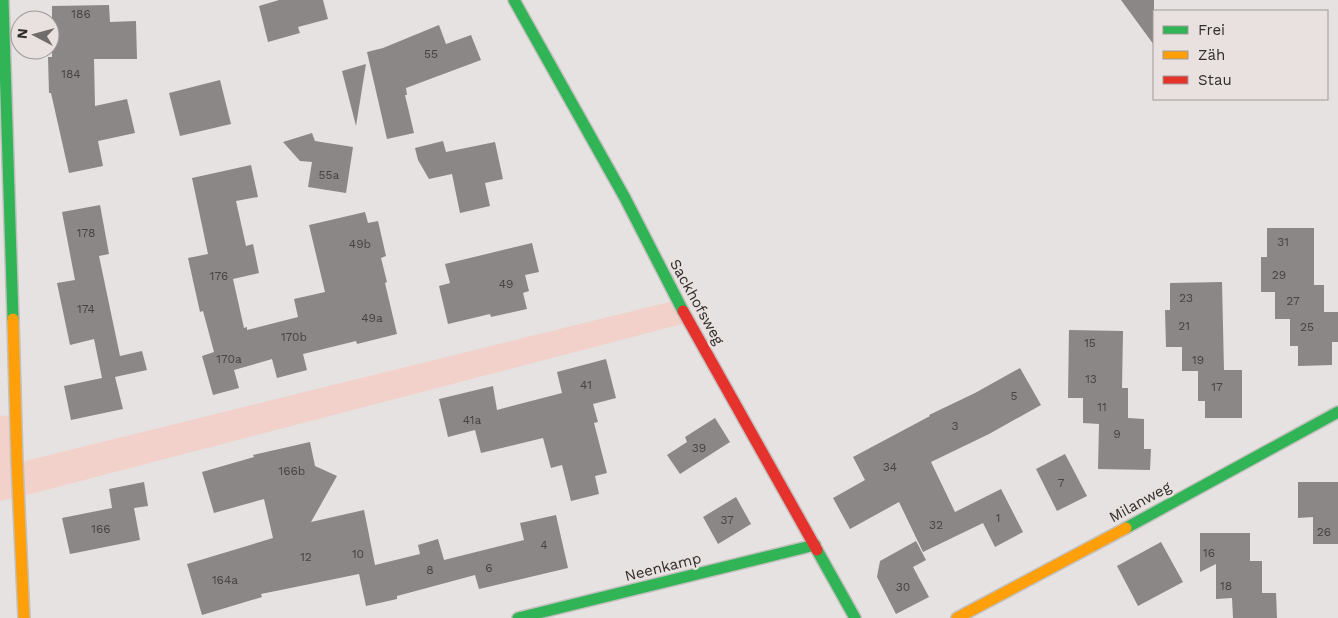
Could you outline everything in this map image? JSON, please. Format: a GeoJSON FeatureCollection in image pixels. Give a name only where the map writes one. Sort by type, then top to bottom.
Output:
{"type":"FeatureCollection","features":[{"type":"Feature","properties":{"kind":"street"},"geometry":{"type":"LineString","coordinates":[[3,0],[24,618]]}},
{"type":"Feature","properties":{"kind":"street","name":"Sackhofsweg"},"geometry":{"type":"LineString","coordinates":[[514,0],[625,198],[678,300],[855,618]]}},
{"type":"Feature","properties":{"kind":"street","name":"Milanweg"},"geometry":{"type":"LineString","coordinates":[[957,618],[1092,547],[1338,412]]}},
{"type":"Feature","properties":{"kind":"street","name":"Neenkamp"},"geometry":{"type":"LineString","coordinates":[[518,618],[815,545]]}},
{"type":"Feature","properties":{"kind":"shaded area"},"geometry":{"type":"Polygon","coordinates":[[[677,300],[690,322],[19,497],[17,463],[677,300]]]}},
{"type":"Feature","properties":{"kind":"shaded area"},"geometry":{"type":"Polygon","coordinates":[[[16,415],[16,498],[0,501],[0,416],[16,415]]]}},
{"type":"Feature","properties":{"kind":"building"},"geometry":{"type":"Polygon","coordinates":[[[279,0],[323,0],[328,19],[298,27],[300,33],[268,42],[259,6],[279,0]]]}},
{"type":"Feature","properties":{"kind":"building"},"geometry":{"type":"Polygon","coordinates":[[[1121,0],[1154,0],[1153,44],[1121,0]]]}},
{"type":"Feature","properties":{"kind":"building"},"geometry":{"type":"Polygon","coordinates":[[[109,5],[110,22],[136,21],[137,59],[94,59],[95,106],[127,99],[135,133],[98,141],[103,166],[69,173],[51,93],[49,93],[48,60],[60,60],[60,10],[52,10],[52,6],[109,5]]]}},
{"type":"Feature","properties":{"kind":"building"},"geometry":{"type":"Polygon","coordinates":[[[439,25],[446,44],[471,35],[481,60],[406,88],[407,95],[405,95],[414,133],[387,139],[367,52],[383,48],[439,25]]]}},
{"type":"Feature","properties":{"kind":"building"},"geometry":{"type":"Polygon","coordinates":[[[366,64],[356,126],[342,71],[366,64]]]}},
{"type":"Feature","properties":{"kind":"building"},"geometry":{"type":"Polygon","coordinates":[[[220,80],[231,124],[180,136],[169,93],[220,80]]]}},
{"type":"Feature","properties":{"kind":"building"},"geometry":{"type":"Polygon","coordinates":[[[312,133],[315,141],[353,147],[346,193],[308,187],[312,162],[300,161],[283,142],[312,133]]]}},
{"type":"Feature","properties":{"kind":"building"},"geometry":{"type":"Polygon","coordinates":[[[443,141],[446,152],[495,142],[503,179],[485,183],[490,206],[460,213],[452,174],[429,179],[418,160],[415,148],[443,141]]]}},
{"type":"Feature","properties":{"kind":"building"},"geometry":{"type":"Polygon","coordinates":[[[251,165],[258,197],[236,201],[246,246],[253,244],[259,273],[233,279],[244,328],[247,327],[247,330],[298,317],[294,299],[325,292],[309,225],[365,212],[368,223],[378,221],[386,256],[381,258],[387,282],[385,283],[397,334],[357,344],[356,341],[303,354],[307,370],[277,378],[272,359],[234,370],[239,388],[213,395],[202,356],[214,352],[203,311],[200,312],[188,258],[208,254],[192,178],[251,165]]]}},
{"type":"Feature","properties":{"kind":"building"},"geometry":{"type":"Polygon","coordinates":[[[100,205],[109,254],[99,256],[120,356],[142,351],[147,370],[115,377],[123,409],[71,420],[64,386],[102,378],[94,339],[70,345],[57,283],[75,280],[62,212],[100,205]]]}},
{"type":"Feature","properties":{"kind":"building"},"geometry":{"type":"Polygon","coordinates":[[[1267,228],[1314,228],[1314,285],[1324,285],[1324,312],[1338,312],[1338,342],[1332,342],[1332,365],[1298,366],[1298,346],[1290,346],[1290,319],[1275,319],[1275,292],[1261,292],[1261,257],[1267,257],[1267,228]]]}},
{"type":"Feature","properties":{"kind":"building"},"geometry":{"type":"Polygon","coordinates":[[[532,243],[539,272],[525,275],[529,291],[523,293],[527,309],[491,317],[490,314],[448,324],[439,286],[450,283],[445,264],[532,243]]]}},
{"type":"Feature","properties":{"kind":"building"},"geometry":{"type":"Polygon","coordinates":[[[1222,282],[1224,370],[1242,370],[1242,418],[1205,418],[1205,401],[1198,401],[1198,371],[1182,371],[1182,347],[1166,347],[1165,310],[1170,310],[1170,283],[1222,282]]]}},
{"type":"Feature","properties":{"kind":"building"},"geometry":{"type":"Polygon","coordinates":[[[1069,330],[1123,331],[1122,388],[1128,388],[1128,418],[1144,419],[1144,449],[1151,449],[1150,470],[1098,469],[1099,424],[1083,423],[1083,398],[1068,398],[1069,330]]]}},
{"type":"Feature","properties":{"kind":"building"},"geometry":{"type":"Polygon","coordinates":[[[606,359],[616,398],[593,404],[598,422],[594,423],[607,473],[595,476],[599,494],[571,501],[562,465],[551,468],[543,438],[481,453],[475,430],[448,437],[439,399],[493,386],[497,410],[562,393],[557,372],[606,359]]]}},
{"type":"Feature","properties":{"kind":"building"},"geometry":{"type":"Polygon","coordinates":[[[1020,368],[1041,405],[989,434],[931,462],[955,512],[1001,489],[1023,532],[995,547],[983,523],[923,552],[899,502],[850,529],[833,498],[865,480],[853,457],[1020,368]]]}},
{"type":"Feature","properties":{"kind":"building"},"geometry":{"type":"Polygon","coordinates":[[[715,418],[730,442],[680,474],[667,455],[687,442],[685,437],[715,418]]]}},
{"type":"Feature","properties":{"kind":"building"},"geometry":{"type":"Polygon","coordinates":[[[310,442],[315,466],[337,476],[311,522],[364,510],[375,565],[420,554],[418,545],[438,539],[444,560],[524,540],[520,523],[556,515],[568,568],[479,589],[475,575],[397,596],[397,599],[366,606],[359,574],[261,594],[262,597],[202,615],[187,564],[273,538],[264,499],[214,513],[202,472],[254,457],[253,455],[310,442]]]}},
{"type":"Feature","properties":{"kind":"building"},"geometry":{"type":"Polygon","coordinates":[[[1065,454],[1087,496],[1057,511],[1036,469],[1065,454]]]}},
{"type":"Feature","properties":{"kind":"building"},"geometry":{"type":"Polygon","coordinates":[[[144,482],[148,506],[134,508],[140,540],[70,554],[62,518],[112,508],[109,489],[144,482]]]}},
{"type":"Feature","properties":{"kind":"building"},"geometry":{"type":"Polygon","coordinates":[[[1298,482],[1338,482],[1338,544],[1313,544],[1313,517],[1298,518],[1298,482]]]}},
{"type":"Feature","properties":{"kind":"building"},"geometry":{"type":"Polygon","coordinates":[[[736,497],[751,524],[718,544],[703,517],[736,497]]]}},
{"type":"Feature","properties":{"kind":"building"},"geometry":{"type":"Polygon","coordinates":[[[1200,533],[1250,533],[1250,561],[1262,561],[1262,593],[1276,593],[1277,618],[1233,618],[1232,598],[1216,599],[1216,564],[1200,572],[1200,533]]]}},
{"type":"Feature","properties":{"kind":"building"},"geometry":{"type":"Polygon","coordinates":[[[916,541],[926,560],[913,567],[929,597],[896,614],[877,577],[880,561],[916,541]]]}},
{"type":"Feature","properties":{"kind":"building"},"geometry":{"type":"Polygon","coordinates":[[[1161,542],[1183,582],[1138,606],[1117,566],[1161,542]]]}},
{"type":"Feature","properties":{"kind":"traffic: fast"},"geometry":{"type":"LineString","coordinates":[[3,0],[13,319]]}},
{"type":"Feature","properties":{"kind":"traffic: fast"},"geometry":{"type":"LineString","coordinates":[[514,0],[625,198],[683,311]]}},
{"type":"Feature","properties":{"kind":"traffic: fast"},"geometry":{"type":"LineString","coordinates":[[1126,528],[1338,412]]}},
{"type":"Feature","properties":{"kind":"traffic: fast"},"geometry":{"type":"LineString","coordinates":[[518,618],[815,545]]}},
{"type":"Feature","properties":{"kind":"traffic: fast"},"geometry":{"type":"LineString","coordinates":[[817,550],[855,618]]}},
{"type":"Feature","properties":{"kind":"traffic: slow"},"geometry":{"type":"LineString","coordinates":[[13,319],[24,618]]}},
{"type":"Feature","properties":{"kind":"traffic: slow"},"geometry":{"type":"LineString","coordinates":[[957,618],[1126,528]]}},
{"type":"Feature","properties":{"kind":"traffic: jam"},"geometry":{"type":"LineString","coordinates":[[683,311],[817,550]]}}]}
